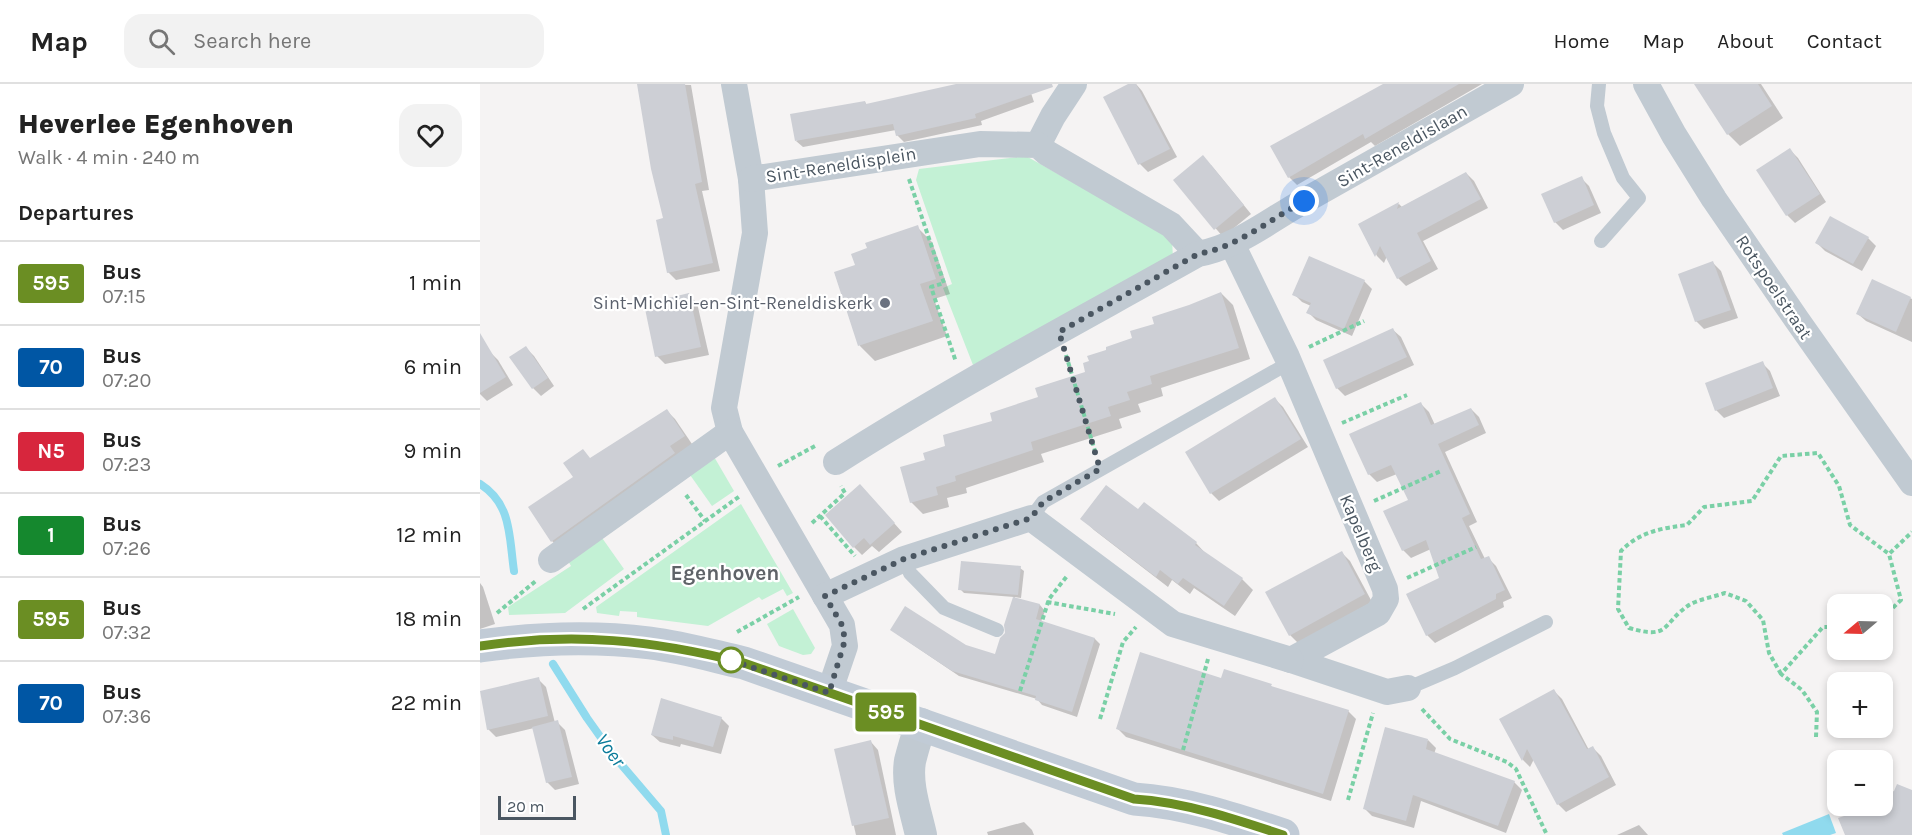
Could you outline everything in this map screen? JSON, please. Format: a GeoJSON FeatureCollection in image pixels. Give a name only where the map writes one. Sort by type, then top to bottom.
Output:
{"type":"FeatureCollection","features":[{"type":"Feature","properties":{"kind":"main road"},"geometry":{"type":"LineString","coordinates":[[486,632],[553,639],[598,639],[650,643],[744,663],[1134,799],[1160,801],[1283,835]]}},
{"type":"Feature","properties":{"kind":"main road"},"geometry":{"type":"LineString","coordinates":[[1134,799],[1157,816],[1200,835]]}},
{"type":"Feature","properties":{"kind":"street"},"geometry":{"type":"LineString","coordinates":[[734,84],[751,179]]}},
{"type":"Feature","properties":{"kind":"street"},"geometry":{"type":"LineString","coordinates":[[1074,84],[1053,116],[1038,145],[1047,153],[1171,225],[1198,254]]}},
{"type":"Feature","properties":{"kind":"street","name":"Sint-Reneldislaan"},"geometry":{"type":"LineString","coordinates":[[1232,244],[1511,84]]}},
{"type":"Feature","properties":{"kind":"street","name":"Rotspoelstraat"},"geometry":{"type":"LineString","coordinates":[[1647,84],[1674,135],[1714,199],[1912,483]]}},
{"type":"Feature","properties":{"kind":"street","name":"Sint-Reneldisplein"},"geometry":{"type":"LineString","coordinates":[[829,693],[845,640],[842,625],[814,596],[793,541],[730,432],[724,408],[754,233],[751,179],[980,144],[1038,145]]}},
{"type":"Feature","properties":{"kind":"street"},"geometry":{"type":"LineString","coordinates":[[830,464],[1198,254],[1216,251],[1232,244]]}},
{"type":"Feature","properties":{"kind":"street","name":"Kapelberg"},"geometry":{"type":"LineString","coordinates":[[1232,244],[1288,360],[1385,589],[1386,599],[1378,613],[1291,660]]}},
{"type":"Feature","properties":{"kind":"street"},"geometry":{"type":"LineString","coordinates":[[551,560],[730,432]]}},
{"type":"Feature","properties":{"kind":"street"},"geometry":{"type":"LineString","coordinates":[[814,596],[904,559],[1031,518],[1173,624],[1387,692],[1408,688]]}},
{"type":"Feature","properties":{"kind":"street"},"geometry":{"type":"LineString","coordinates":[[921,724],[909,772],[921,835]]}},
{"type":"Feature","properties":{"kind":"lane"},"geometry":{"type":"LineString","coordinates":[[1599,84],[1597,106],[1604,134],[1623,178],[1639,198],[1601,241]]}},
{"type":"Feature","properties":{"kind":"lane"},"geometry":{"type":"LineString","coordinates":[[1031,518],[1043,502],[1288,360]]}},
{"type":"Feature","properties":{"kind":"lane"},"geometry":{"type":"LineString","coordinates":[[904,559],[910,573],[944,608],[997,630]]}},
{"type":"Feature","properties":{"kind":"lane"},"geometry":{"type":"LineString","coordinates":[[1408,688],[1455,668],[1546,622]]}},
{"type":"Feature","properties":{"kind":"path"},"geometry":{"type":"LineString","coordinates":[[902,156],[944,283],[931,287],[964,386]]}},
{"type":"Feature","properties":{"kind":"path"},"geometry":{"type":"LineString","coordinates":[[1288,360],[1365,321]]}},
{"type":"Feature","properties":{"kind":"path"},"geometry":{"type":"LineString","coordinates":[[1059,332],[1100,469]]}},
{"type":"Feature","properties":{"kind":"path"},"geometry":{"type":"LineString","coordinates":[[1319,433],[1407,395]]}},
{"type":"Feature","properties":{"kind":"path"},"geometry":{"type":"LineString","coordinates":[[769,472],[815,446],[830,464],[845,493],[793,541]]}},
{"type":"Feature","properties":{"kind":"path"},"geometry":{"type":"LineString","coordinates":[[1815,737],[1817,712],[1802,690],[1781,674],[1769,653],[1763,620],[1746,601],[1725,593],[1690,605],[1665,629],[1650,634],[1629,628],[1618,609],[1621,551],[1632,539],[1666,528],[1688,525],[1704,507],[1752,501],[1781,456],[1818,453],[1839,486],[1850,525],[1889,554],[1901,600],[1893,608]]}},
{"type":"Feature","properties":{"kind":"path"},"geometry":{"type":"LineString","coordinates":[[1352,511],[1442,471]]}},
{"type":"Feature","properties":{"kind":"path"},"geometry":{"type":"LineString","coordinates":[[672,474],[705,521]]}},
{"type":"Feature","properties":{"kind":"path"},"geometry":{"type":"LineString","coordinates":[[553,639],[578,612],[743,494]]}},
{"type":"Feature","properties":{"kind":"path"},"geometry":{"type":"LineString","coordinates":[[820,516],[871,574]]}},
{"type":"Feature","properties":{"kind":"path"},"geometry":{"type":"LineString","coordinates":[[1889,554],[1912,532]]}},
{"type":"Feature","properties":{"kind":"path"},"geometry":{"type":"LineString","coordinates":[[1385,589],[1476,547]]}},
{"type":"Feature","properties":{"kind":"path"},"geometry":{"type":"LineString","coordinates":[[486,632],[505,605],[538,580],[551,560]]}},
{"type":"Feature","properties":{"kind":"path"},"geometry":{"type":"LineString","coordinates":[[1020,691],[1047,603],[1068,574]]}},
{"type":"Feature","properties":{"kind":"path"},"geometry":{"type":"LineString","coordinates":[[734,634],[814,596]]}},
{"type":"Feature","properties":{"kind":"path"},"geometry":{"type":"LineString","coordinates":[[1047,603],[1123,615]]}},
{"type":"Feature","properties":{"kind":"path"},"geometry":{"type":"LineString","coordinates":[[1100,719],[1123,642],[1143,619]]}},
{"type":"Feature","properties":{"kind":"path"},"geometry":{"type":"LineString","coordinates":[[1781,674],[1823,627],[1827,627]]}},
{"type":"Feature","properties":{"kind":"path"},"geometry":{"type":"LineString","coordinates":[[1183,750],[1210,650]]}},
{"type":"Feature","properties":{"kind":"path"},"geometry":{"type":"LineString","coordinates":[[1408,688],[1415,701],[1450,739],[1507,762],[1516,769],[1547,835]]}},
{"type":"Feature","properties":{"kind":"path"},"geometry":{"type":"LineString","coordinates":[[1348,800],[1376,703]]}},
{"type":"Feature","properties":{"kind":"green space"},"geometry":{"type":"Polygon","coordinates":[[[1026,156],[1172,238],[1173,260],[973,365],[943,288],[952,284],[916,180],[919,169],[1026,156]]]}},
{"type":"Feature","properties":{"kind":"green space"},"geometry":{"type":"Polygon","coordinates":[[[713,455],[734,491],[712,506],[688,472],[713,455]]]}},
{"type":"Feature","properties":{"kind":"green space"},"geometry":{"type":"Polygon","coordinates":[[[741,504],[793,593],[787,596],[783,589],[762,600],[759,597],[708,626],[637,617],[637,612],[620,611],[619,616],[597,613],[596,607],[741,504]]]}},
{"type":"Feature","properties":{"kind":"green space"},"geometry":{"type":"Polygon","coordinates":[[[600,535],[624,569],[565,613],[509,615],[508,607],[571,566],[567,559],[600,535]]]}},
{"type":"Feature","properties":{"kind":"green space"},"geometry":{"type":"Polygon","coordinates":[[[793,609],[815,648],[811,654],[803,655],[779,646],[767,624],[793,609]]]}},
{"type":"Feature","properties":{"kind":"water"},"geometry":{"type":"Polygon","coordinates":[[[1827,815],[1830,816],[1836,833],[1783,835],[1782,833],[1827,815]]]}},
{"type":"Feature","properties":{"kind":"building"},"geometry":{"type":"Polygon","coordinates":[[[637,84],[685,84],[702,182],[695,184],[713,263],[667,273],[656,220],[663,218],[651,169],[637,84]]]}},
{"type":"Feature","properties":{"kind":"building"},"geometry":{"type":"Polygon","coordinates":[[[956,84],[1052,84],[1053,87],[975,114],[976,118],[896,136],[893,124],[795,141],[790,114],[865,101],[866,104],[956,84]]]}},
{"type":"Feature","properties":{"kind":"building"},"geometry":{"type":"Polygon","coordinates":[[[1128,84],[1136,84],[1170,149],[1138,165],[1103,97],[1128,84]]]}},
{"type":"Feature","properties":{"kind":"building"},"geometry":{"type":"Polygon","coordinates":[[[1383,84],[1459,84],[1365,139],[1363,134],[1288,178],[1270,146],[1383,84]]]}},
{"type":"Feature","properties":{"kind":"building"},"geometry":{"type":"Polygon","coordinates":[[[1694,84],[1758,84],[1772,106],[1727,135],[1694,84]]]}},
{"type":"Feature","properties":{"kind":"building"},"geometry":{"type":"Polygon","coordinates":[[[1790,148],[1820,194],[1786,216],[1756,170],[1790,148]]]}},
{"type":"Feature","properties":{"kind":"building"},"geometry":{"type":"Polygon","coordinates":[[[1203,155],[1244,205],[1214,230],[1173,180],[1203,155]]]}},
{"type":"Feature","properties":{"kind":"building"},"geometry":{"type":"Polygon","coordinates":[[[1466,172],[1481,199],[1417,233],[1431,261],[1397,279],[1380,246],[1375,257],[1358,224],[1399,202],[1397,209],[1466,172]]]}},
{"type":"Feature","properties":{"kind":"building"},"geometry":{"type":"Polygon","coordinates":[[[1582,176],[1594,205],[1554,223],[1541,194],[1582,176]]]}},
{"type":"Feature","properties":{"kind":"building"},"geometry":{"type":"Polygon","coordinates":[[[1830,216],[1869,237],[1853,264],[1815,243],[1830,216]]]}},
{"type":"Feature","properties":{"kind":"building","name":"Sint-Michiel-en-Sint-Reneldiskerk"},"geometry":{"type":"Polygon","coordinates":[[[918,225],[936,279],[920,284],[933,321],[858,346],[834,272],[855,265],[851,254],[867,248],[865,243],[918,225]]]}},
{"type":"Feature","properties":{"kind":"building"},"geometry":{"type":"Polygon","coordinates":[[[1309,256],[1365,280],[1344,329],[1306,313],[1311,303],[1292,295],[1309,256]]]}},
{"type":"Feature","properties":{"kind":"building"},"geometry":{"type":"Polygon","coordinates":[[[1713,261],[1731,310],[1695,322],[1678,274],[1713,261]]]}},
{"type":"Feature","properties":{"kind":"building"},"geometry":{"type":"Polygon","coordinates":[[[1872,279],[1911,297],[1896,332],[1856,314],[1872,279]]]}},
{"type":"Feature","properties":{"kind":"building"},"geometry":{"type":"Polygon","coordinates":[[[1221,292],[1239,348],[1150,376],[1152,384],[1127,392],[1130,400],[1108,407],[1111,416],[1031,442],[1033,450],[955,476],[956,481],[936,487],[938,495],[910,503],[900,467],[925,460],[923,453],[945,446],[943,435],[992,421],[990,413],[1038,397],[1035,388],[1085,372],[1083,363],[1089,361],[1087,356],[1132,338],[1130,331],[1154,324],[1152,317],[1221,292]]]}},
{"type":"Feature","properties":{"kind":"building"},"geometry":{"type":"Polygon","coordinates":[[[689,293],[701,347],[655,357],[644,304],[689,293]]]}},
{"type":"Feature","properties":{"kind":"building"},"geometry":{"type":"Polygon","coordinates":[[[1393,328],[1407,357],[1336,389],[1323,360],[1393,328]]]}},
{"type":"Feature","properties":{"kind":"building"},"geometry":{"type":"Polygon","coordinates":[[[480,333],[506,377],[480,393],[480,333]]]}},
{"type":"Feature","properties":{"kind":"building"},"geometry":{"type":"Polygon","coordinates":[[[526,346],[548,378],[532,389],[509,357],[526,346]]]}},
{"type":"Feature","properties":{"kind":"building"},"geometry":{"type":"Polygon","coordinates":[[[1763,361],[1773,388],[1715,411],[1705,383],[1763,361]]]}},
{"type":"Feature","properties":{"kind":"building"},"geometry":{"type":"Polygon","coordinates":[[[1275,397],[1301,439],[1210,494],[1185,452],[1275,397]]]}},
{"type":"Feature","properties":{"kind":"building"},"geometry":{"type":"Polygon","coordinates":[[[1421,402],[1431,425],[1471,408],[1479,425],[1438,444],[1470,514],[1462,518],[1481,559],[1489,556],[1505,590],[1496,594],[1496,599],[1426,636],[1406,594],[1439,578],[1426,540],[1402,551],[1383,511],[1408,500],[1391,465],[1368,475],[1349,434],[1421,402]]]}},
{"type":"Feature","properties":{"kind":"building"},"geometry":{"type":"Polygon","coordinates":[[[667,409],[685,436],[670,446],[675,453],[551,542],[528,507],[573,477],[563,463],[583,449],[590,458],[667,409]]]}},
{"type":"Feature","properties":{"kind":"building"},"geometry":{"type":"Polygon","coordinates":[[[860,484],[895,523],[870,545],[864,538],[853,548],[825,515],[860,484]]]}},
{"type":"Feature","properties":{"kind":"building"},"geometry":{"type":"Polygon","coordinates":[[[1106,485],[1138,509],[1144,502],[1197,542],[1195,545],[1243,578],[1224,606],[1183,578],[1178,584],[1160,570],[1156,577],[1080,519],[1106,485]]]}},
{"type":"Feature","properties":{"kind":"building"},"geometry":{"type":"Polygon","coordinates":[[[1342,551],[1365,594],[1289,636],[1265,592],[1342,551]]]}},
{"type":"Feature","properties":{"kind":"building"},"geometry":{"type":"Polygon","coordinates":[[[961,561],[1021,566],[1018,595],[958,590],[961,561]]]}},
{"type":"Feature","properties":{"kind":"building"},"geometry":{"type":"Polygon","coordinates":[[[1013,597],[1040,604],[1036,619],[1095,638],[1072,712],[1035,700],[1036,696],[952,671],[890,630],[905,606],[966,645],[995,654],[1000,638],[1005,633],[1004,625],[1013,597]]]}},
{"type":"Feature","properties":{"kind":"building"},"geometry":{"type":"Polygon","coordinates":[[[1140,652],[1221,678],[1224,669],[1349,710],[1323,794],[1116,729],[1140,652]]]}},
{"type":"Feature","properties":{"kind":"building"},"geometry":{"type":"Polygon","coordinates":[[[539,677],[548,716],[487,730],[480,691],[539,677]]]}},
{"type":"Feature","properties":{"kind":"building"},"geometry":{"type":"Polygon","coordinates":[[[1554,689],[1587,749],[1593,746],[1609,777],[1557,805],[1527,749],[1522,761],[1499,719],[1554,689]]]}},
{"type":"Feature","properties":{"kind":"building"},"geometry":{"type":"Polygon","coordinates":[[[661,698],[722,717],[713,747],[673,736],[673,740],[651,735],[661,698]]]}},
{"type":"Feature","properties":{"kind":"building"},"geometry":{"type":"Polygon","coordinates":[[[558,720],[572,777],[546,783],[532,727],[558,720]]]}},
{"type":"Feature","properties":{"kind":"building"},"geometry":{"type":"Polygon","coordinates":[[[1385,727],[1428,739],[1426,749],[1515,781],[1498,826],[1413,795],[1406,821],[1363,809],[1385,727]]]}},
{"type":"Feature","properties":{"kind":"building"},"geometry":{"type":"Polygon","coordinates":[[[871,740],[889,818],[852,826],[834,749],[871,740]]]}},
{"type":"Feature","properties":{"kind":"building"},"geometry":{"type":"Polygon","coordinates":[[[1897,784],[1912,790],[1912,835],[1845,835],[1838,818],[1893,816],[1894,791],[1897,784]]]}},
{"type":"Feature","properties":{"kind":"waterway","name":"Voer"},"geometry":{"type":"LineString","coordinates":[[480,484],[490,492],[504,511],[514,571]]}},
{"type":"Feature","properties":{"kind":"waterway","name":"Voer"},"geometry":{"type":"LineString","coordinates":[[553,664],[614,756],[661,811],[666,835]]}},
{"type":"Feature","properties":{"kind":"bus line","name":"595"},"geometry":{"type":"LineString","coordinates":[[480,646],[553,639],[598,639],[650,643],[744,663],[1134,799],[1160,801],[1283,835]]}},
{"type":"Feature","properties":{"kind":"place","name":"Sint-Michiel-en-Sint-Reneldiskerk"},"geometry":{"type":"Point","coordinates":[885,303]}},
{"type":"Feature","properties":{"kind":"district","name":"Egenhoven"},"geometry":{"type":"Point","coordinates":[725,573]}},
{"type":"Feature","properties":{"kind":"route"},"geometry":{"type":"LineString","coordinates":[[731,660],[727,659],[829,693],[845,640],[842,625],[825,596],[904,559],[1031,518],[1043,502],[1100,469],[1059,332],[1198,254],[1216,251],[1232,244],[1304,201]]}}]}
